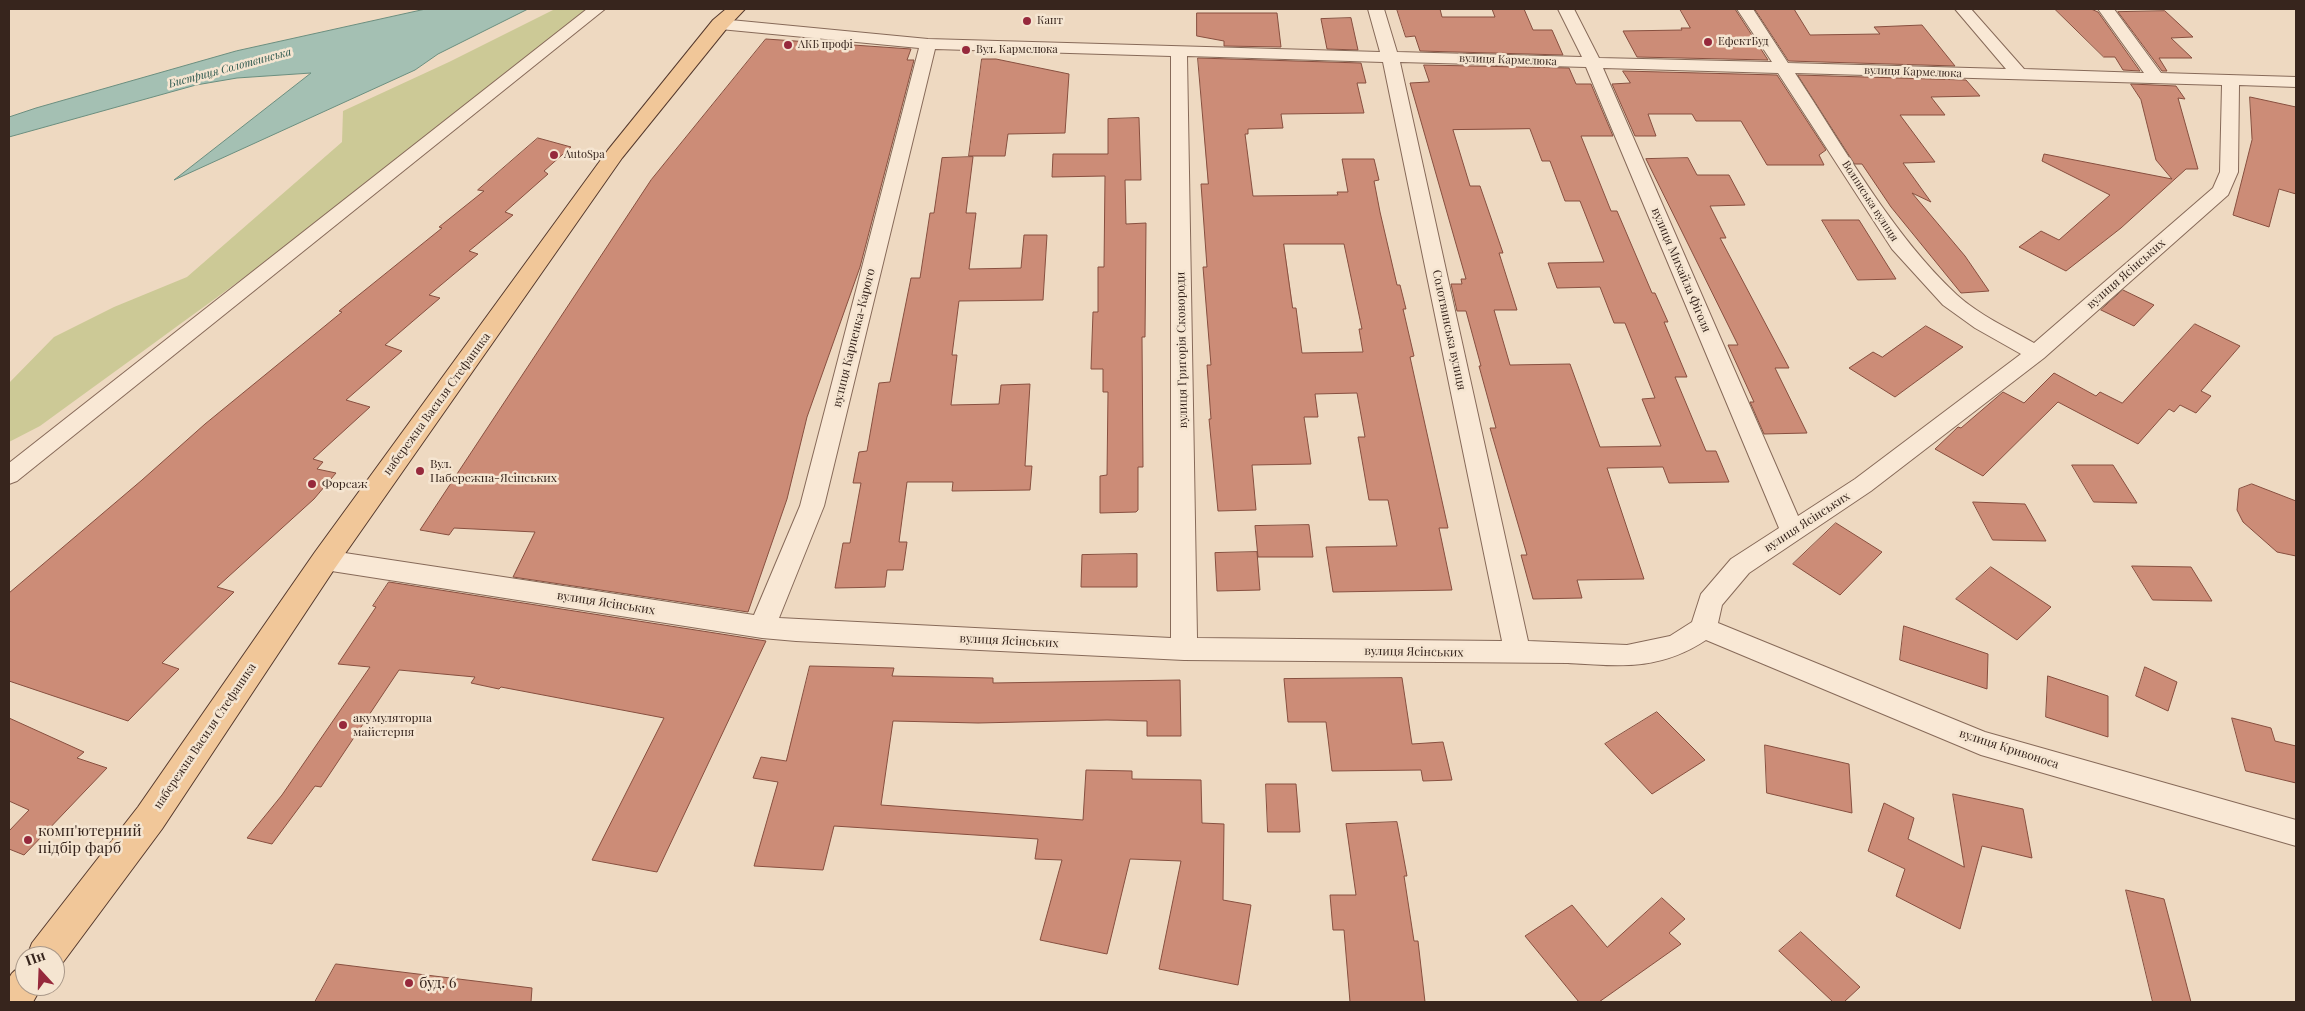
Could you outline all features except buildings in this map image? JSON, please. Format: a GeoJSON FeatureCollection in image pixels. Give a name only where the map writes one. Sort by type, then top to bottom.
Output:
{"type":"FeatureCollection","features":[{"type":"Feature","properties":{"kind":"main road","name":"набережна Василя Стефаника"},"geometry":{"type":"LineString","coordinates":[[53,946],[150,818],[325,560],[615,154],[728,16]]}},
{"type":"Feature","properties":{"kind":"street"},"geometry":{"type":"LineString","coordinates":[[9,475],[597,9]]}},
{"type":"Feature","properties":{"kind":"street","name":"Солотвинська вулиця"},"geometry":{"type":"LineString","coordinates":[[1376,9],[1390,56],[1518,653]]}},
{"type":"Feature","properties":{"kind":"street","name":"вулиця Михайла Фіголя"},"geometry":{"type":"LineString","coordinates":[[1566,9],[1593,63],[1793,532]]}},
{"type":"Feature","properties":{"kind":"street","name":"Волинська вулиця"},"geometry":{"type":"LineString","coordinates":[[1745,9],[1899,245],[1950,300],[1982,323],[2036,353]]}},
{"type":"Feature","properties":{"kind":"street"},"geometry":{"type":"LineString","coordinates":[[1963,9],[2020,74]]}},
{"type":"Feature","properties":{"kind":"street"},"geometry":{"type":"LineString","coordinates":[[2106,9],[2156,78]]}},
{"type":"Feature","properties":{"kind":"street","name":"вулиця Кармелюка"},"geometry":{"type":"LineString","coordinates":[[728,16],[928,44],[2296,82]]}},
{"type":"Feature","properties":{"kind":"street","name":"вулиця Карпенка-Карого"},"geometry":{"type":"LineString","coordinates":[[762,627],[812,506],[928,44]]}},
{"type":"Feature","properties":{"kind":"street","name":"вулиця Григорія Сковороди"},"geometry":{"type":"LineString","coordinates":[[1179,50],[1184,649]]}},
{"type":"Feature","properties":{"kind":"street","name":"вулиця Ясінських"},"geometry":{"type":"LineString","coordinates":[[325,560],[762,627],[1184,649],[1568,652],[1627,656],[1676,646],[1704,628],[1710,601],[1740,566],[1863,485],[2036,353],[2221,190],[2229,172],[2231,80]]}},
{"type":"Feature","properties":{"kind":"street","name":"вулиця Кривоноса"},"geometry":{"type":"LineString","coordinates":[[1704,628],[1981,743],[2296,833]]}},
{"type":"Feature","properties":{"kind":"shaded area"},"geometry":{"type":"Polygon","coordinates":[[[555,9],[588,9],[455,118],[318,223],[40,426],[9,442],[9,383],[54,337],[114,307],[187,277],[342,142],[343,111],[449,62],[555,9]]]}},
{"type":"Feature","properties":{"kind":"water","name":"Бистриця Солотвинська"},"geometry":{"type":"Polygon","coordinates":[[[426,9],[528,9],[438,54],[415,70],[174,180],[311,73],[237,78],[196,85],[9,137],[9,117],[36,108],[236,51],[426,9]]]}},
{"type":"Feature","properties":{"kind":"place","name":"Кант"},"geometry":{"type":"Point","coordinates":[1027,21]}},
{"type":"Feature","properties":{"kind":"place","name":"ЕфектБуд"},"geometry":{"type":"Point","coordinates":[1708,42]}},
{"type":"Feature","properties":{"kind":"place","name":"АКБ профі"},"geometry":{"type":"Point","coordinates":[788,45]}},
{"type":"Feature","properties":{"kind":"place","name":"Вул. Кармелюка"},"geometry":{"type":"Point","coordinates":[966,50]}},
{"type":"Feature","properties":{"kind":"place","name":"AutoSpa"},"geometry":{"type":"Point","coordinates":[554,155]}},
{"type":"Feature","properties":{"kind":"place","name":"Вул. Набережна-Ясінських"},"geometry":{"type":"Point","coordinates":[420,471]}},
{"type":"Feature","properties":{"kind":"place","name":"Форсаж"},"geometry":{"type":"Point","coordinates":[312,484]}},
{"type":"Feature","properties":{"kind":"place","name":"акумуляторна майстерня"},"geometry":{"type":"Point","coordinates":[343,725]}},
{"type":"Feature","properties":{"kind":"place","name":"комп'ютерний підбір фарб"},"geometry":{"type":"Point","coordinates":[28,840]}},
{"type":"Feature","properties":{"kind":"place","name":"буд. 6"},"geometry":{"type":"Point","coordinates":[409,983]}}]}
